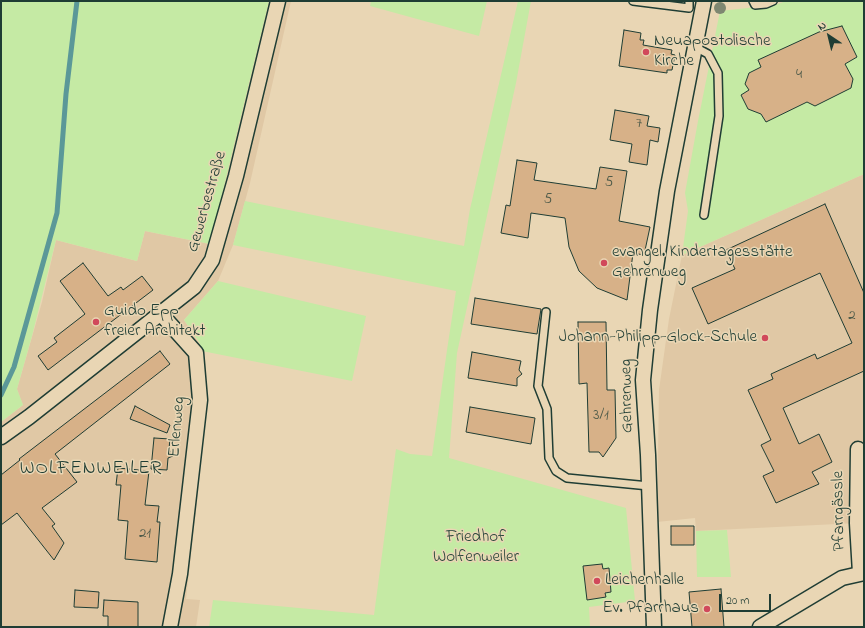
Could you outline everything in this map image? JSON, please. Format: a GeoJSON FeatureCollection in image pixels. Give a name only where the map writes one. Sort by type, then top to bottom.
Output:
{"type":"FeatureCollection","features":[{"type":"Feature","properties":{"kind":"street","name":"Gewerbestraße"},"geometry":{"type":"LineString","coordinates":[[1,437],[29,417],[194,287],[212,260],[236,176],[278,1]]}},
{"type":"Feature","properties":{"kind":"street","name":"Gehrenweg"},"geometry":{"type":"LineString","coordinates":[[654,627],[649,486],[643,380],[650,310],[667,191],[704,1]]}},
{"type":"Feature","properties":{"kind":"street","name":"Erlenweg"},"geometry":{"type":"LineString","coordinates":[[161,314],[196,353],[200,400],[180,574],[170,627]]}},
{"type":"Feature","properties":{"kind":"street","name":"Pfarrgässle"},"geometry":{"type":"LineString","coordinates":[[858,449],[857,523],[862,573]]}},
{"type":"Feature","properties":{"kind":"street"},"geometry":{"type":"LineString","coordinates":[[760,627],[842,578],[862,573]]}},
{"type":"Feature","properties":{"kind":"lane"},"geometry":{"type":"LineString","coordinates":[[633,1],[689,8],[689,1]]}},
{"type":"Feature","properties":{"kind":"lane"},"geometry":{"type":"LineString","coordinates":[[753,1],[755,5],[766,4],[773,1]]}},
{"type":"Feature","properties":{"kind":"lane"},"geometry":{"type":"LineString","coordinates":[[695,47],[708,54],[718,73],[719,116],[704,215]]}},
{"type":"Feature","properties":{"kind":"lane"},"geometry":{"type":"LineString","coordinates":[[546,312],[538,386],[547,409],[548,458],[556,471],[567,478],[649,486]]}},
{"type":"Feature","properties":{"kind":"shaded area"},"geometry":{"type":"Polygon","coordinates":[[[269,1],[291,1],[250,183],[233,245],[218,281],[184,320],[199,343],[205,358],[206,387],[197,501],[186,599],[200,600],[196,627],[1,627],[1,422],[23,405],[17,389],[42,302],[56,240],[137,261],[145,231],[210,244],[269,1]]]}},
{"type":"Feature","properties":{"kind":"shaded area","name":"Johann-Philipp-Glock-Schule"},"geometry":{"type":"Polygon","coordinates":[[[864,174],[864,452],[857,523],[696,531],[695,518],[657,522],[659,390],[669,319],[682,255],[864,174]]]}},
{"type":"Feature","properties":{"kind":"green space"},"geometry":{"type":"Polygon","coordinates":[[[1,1],[269,1],[210,244],[145,231],[137,261],[56,240],[17,389],[23,405],[1,422],[1,1]]]}},
{"type":"Feature","properties":{"kind":"green space"},"geometry":{"type":"Polygon","coordinates":[[[371,1],[487,1],[479,36],[370,6],[371,1]]]}},
{"type":"Feature","properties":{"kind":"green space","name":"Friedhof Wolfenweiler"},"geometry":{"type":"Polygon","coordinates":[[[518,1],[531,1],[516,83],[457,353],[449,458],[626,508],[635,601],[589,607],[590,627],[209,627],[213,600],[374,615],[396,449],[410,454],[432,456],[456,291],[233,245],[245,201],[464,246],[470,209],[518,1]]]}},
{"type":"Feature","properties":{"kind":"green space"},"geometry":{"type":"Polygon","coordinates":[[[786,1],[864,1],[864,174],[682,255],[688,211],[685,193],[720,11],[775,5],[786,1]]]}},
{"type":"Feature","properties":{"kind":"green space"},"geometry":{"type":"Polygon","coordinates":[[[218,281],[366,316],[352,381],[202,351],[199,342],[184,320],[218,281]]]}},
{"type":"Feature","properties":{"kind":"green space"},"geometry":{"type":"Polygon","coordinates":[[[727,530],[731,577],[697,577],[696,531],[727,530]]]}},
{"type":"Feature","properties":{"kind":"building"},"geometry":{"type":"Polygon","coordinates":[[[842,26],[857,57],[845,64],[853,79],[851,88],[815,106],[807,102],[766,122],[761,114],[748,109],[741,95],[749,90],[745,84],[749,73],[761,67],[758,60],[819,32],[842,26]]]}},
{"type":"Feature","properties":{"kind":"building","name":"Neuapostolische Kirche"},"geometry":{"type":"Polygon","coordinates":[[[624,30],[641,33],[640,40],[644,40],[643,45],[672,50],[671,54],[675,55],[672,70],[667,70],[667,73],[619,66],[624,30]]]}},
{"type":"Feature","properties":{"kind":"building"},"geometry":{"type":"Polygon","coordinates":[[[615,110],[649,116],[647,126],[660,128],[658,142],[650,140],[647,165],[629,162],[632,144],[610,140],[615,110]]]}},
{"type":"Feature","properties":{"kind":"building"},"geometry":{"type":"Polygon","coordinates":[[[517,160],[537,163],[534,180],[596,189],[600,167],[627,171],[619,221],[650,227],[644,255],[633,253],[627,300],[597,288],[579,271],[569,247],[565,218],[531,213],[528,238],[501,233],[506,205],[510,206],[517,160]]]}},
{"type":"Feature","properties":{"kind":"building"},"geometry":{"type":"Polygon","coordinates":[[[825,204],[864,293],[864,371],[783,408],[799,444],[819,434],[832,462],[812,472],[819,484],[776,503],[763,476],[774,471],[761,445],[771,440],[748,390],[773,379],[771,374],[815,354],[817,359],[852,343],[820,273],[708,324],[692,288],[735,269],[726,250],[825,204]]]}},
{"type":"Feature","properties":{"kind":"building"},"geometry":{"type":"Polygon","coordinates":[[[83,263],[108,296],[121,287],[123,290],[142,276],[153,290],[48,370],[38,356],[57,342],[54,338],[85,314],[60,281],[83,263]]]}},
{"type":"Feature","properties":{"kind":"building"},"geometry":{"type":"Polygon","coordinates":[[[475,298],[541,309],[537,334],[471,324],[475,298]]]}},
{"type":"Feature","properties":{"kind":"building"},"geometry":{"type":"Polygon","coordinates":[[[578,322],[606,322],[607,390],[615,390],[616,438],[603,457],[599,452],[589,452],[587,383],[579,384],[578,322]]]}},
{"type":"Feature","properties":{"kind":"building"},"geometry":{"type":"Polygon","coordinates":[[[160,351],[170,364],[55,454],[77,482],[42,508],[55,524],[52,526],[64,543],[54,560],[17,513],[1,525],[1,475],[20,460],[19,459],[160,351]]]}},
{"type":"Feature","properties":{"kind":"building"},"geometry":{"type":"Polygon","coordinates":[[[472,352],[521,361],[519,370],[522,374],[517,378],[517,386],[468,378],[472,352]]]}},
{"type":"Feature","properties":{"kind":"building"},"geometry":{"type":"Polygon","coordinates":[[[135,406],[170,425],[167,433],[130,419],[135,406]]]}},
{"type":"Feature","properties":{"kind":"building"},"geometry":{"type":"Polygon","coordinates":[[[470,407],[535,418],[531,444],[466,432],[470,407]]]}},
{"type":"Feature","properties":{"kind":"building"},"geometry":{"type":"Polygon","coordinates":[[[154,438],[170,439],[169,449],[173,456],[168,458],[167,470],[151,469],[154,438]]]}},
{"type":"Feature","properties":{"kind":"building"},"geometry":{"type":"Polygon","coordinates":[[[118,468],[149,471],[145,505],[159,506],[157,522],[160,522],[157,562],[125,559],[128,521],[118,520],[121,485],[116,485],[118,468]]]}},
{"type":"Feature","properties":{"kind":"building"},"geometry":{"type":"Polygon","coordinates":[[[671,526],[694,526],[694,545],[671,545],[671,526]]]}},
{"type":"Feature","properties":{"kind":"building","name":"Leichenhalle"},"geometry":{"type":"Polygon","coordinates":[[[602,564],[603,569],[609,568],[611,592],[605,593],[606,597],[587,600],[583,566],[602,564]]]}},
{"type":"Feature","properties":{"kind":"building","name":"Ev. Pfarrhaus"},"geometry":{"type":"Polygon","coordinates":[[[721,589],[724,627],[692,627],[689,592],[721,589]]]}},
{"type":"Feature","properties":{"kind":"building"},"geometry":{"type":"Polygon","coordinates":[[[75,590],[99,592],[98,608],[74,607],[75,590]]]}},
{"type":"Feature","properties":{"kind":"building"},"geometry":{"type":"Polygon","coordinates":[[[104,600],[138,602],[138,627],[108,627],[108,616],[103,616],[104,600]]]}},
{"type":"Feature","properties":{"kind":"waterway"},"geometry":{"type":"LineString","coordinates":[[1,395],[14,367],[57,213],[66,94],[77,1]]}},
{"type":"Feature","properties":{"kind":"place","name":"Neuapostolische Kirche"},"geometry":{"type":"Point","coordinates":[646,52]}},
{"type":"Feature","properties":{"kind":"place","name":"evangel. Kindertagesstätte Gehrenweg"},"geometry":{"type":"Point","coordinates":[604,263]}},
{"type":"Feature","properties":{"kind":"place","name":"Guido Epp freier Architekt"},"geometry":{"type":"Point","coordinates":[96,322]}},
{"type":"Feature","properties":{"kind":"place","name":"Johann-Philipp-Glock-Schule"},"geometry":{"type":"Point","coordinates":[765,338]}},
{"type":"Feature","properties":{"kind":"place","name":"Leichenhalle"},"geometry":{"type":"Point","coordinates":[597,581]}},
{"type":"Feature","properties":{"kind":"place","name":"Ev. Pfarrhaus"},"geometry":{"type":"Point","coordinates":[707,609]}},
{"type":"Feature","properties":{"kind":"district","name":"WOLFENWEILER"},"geometry":{"type":"Point","coordinates":[91,470]}}]}
